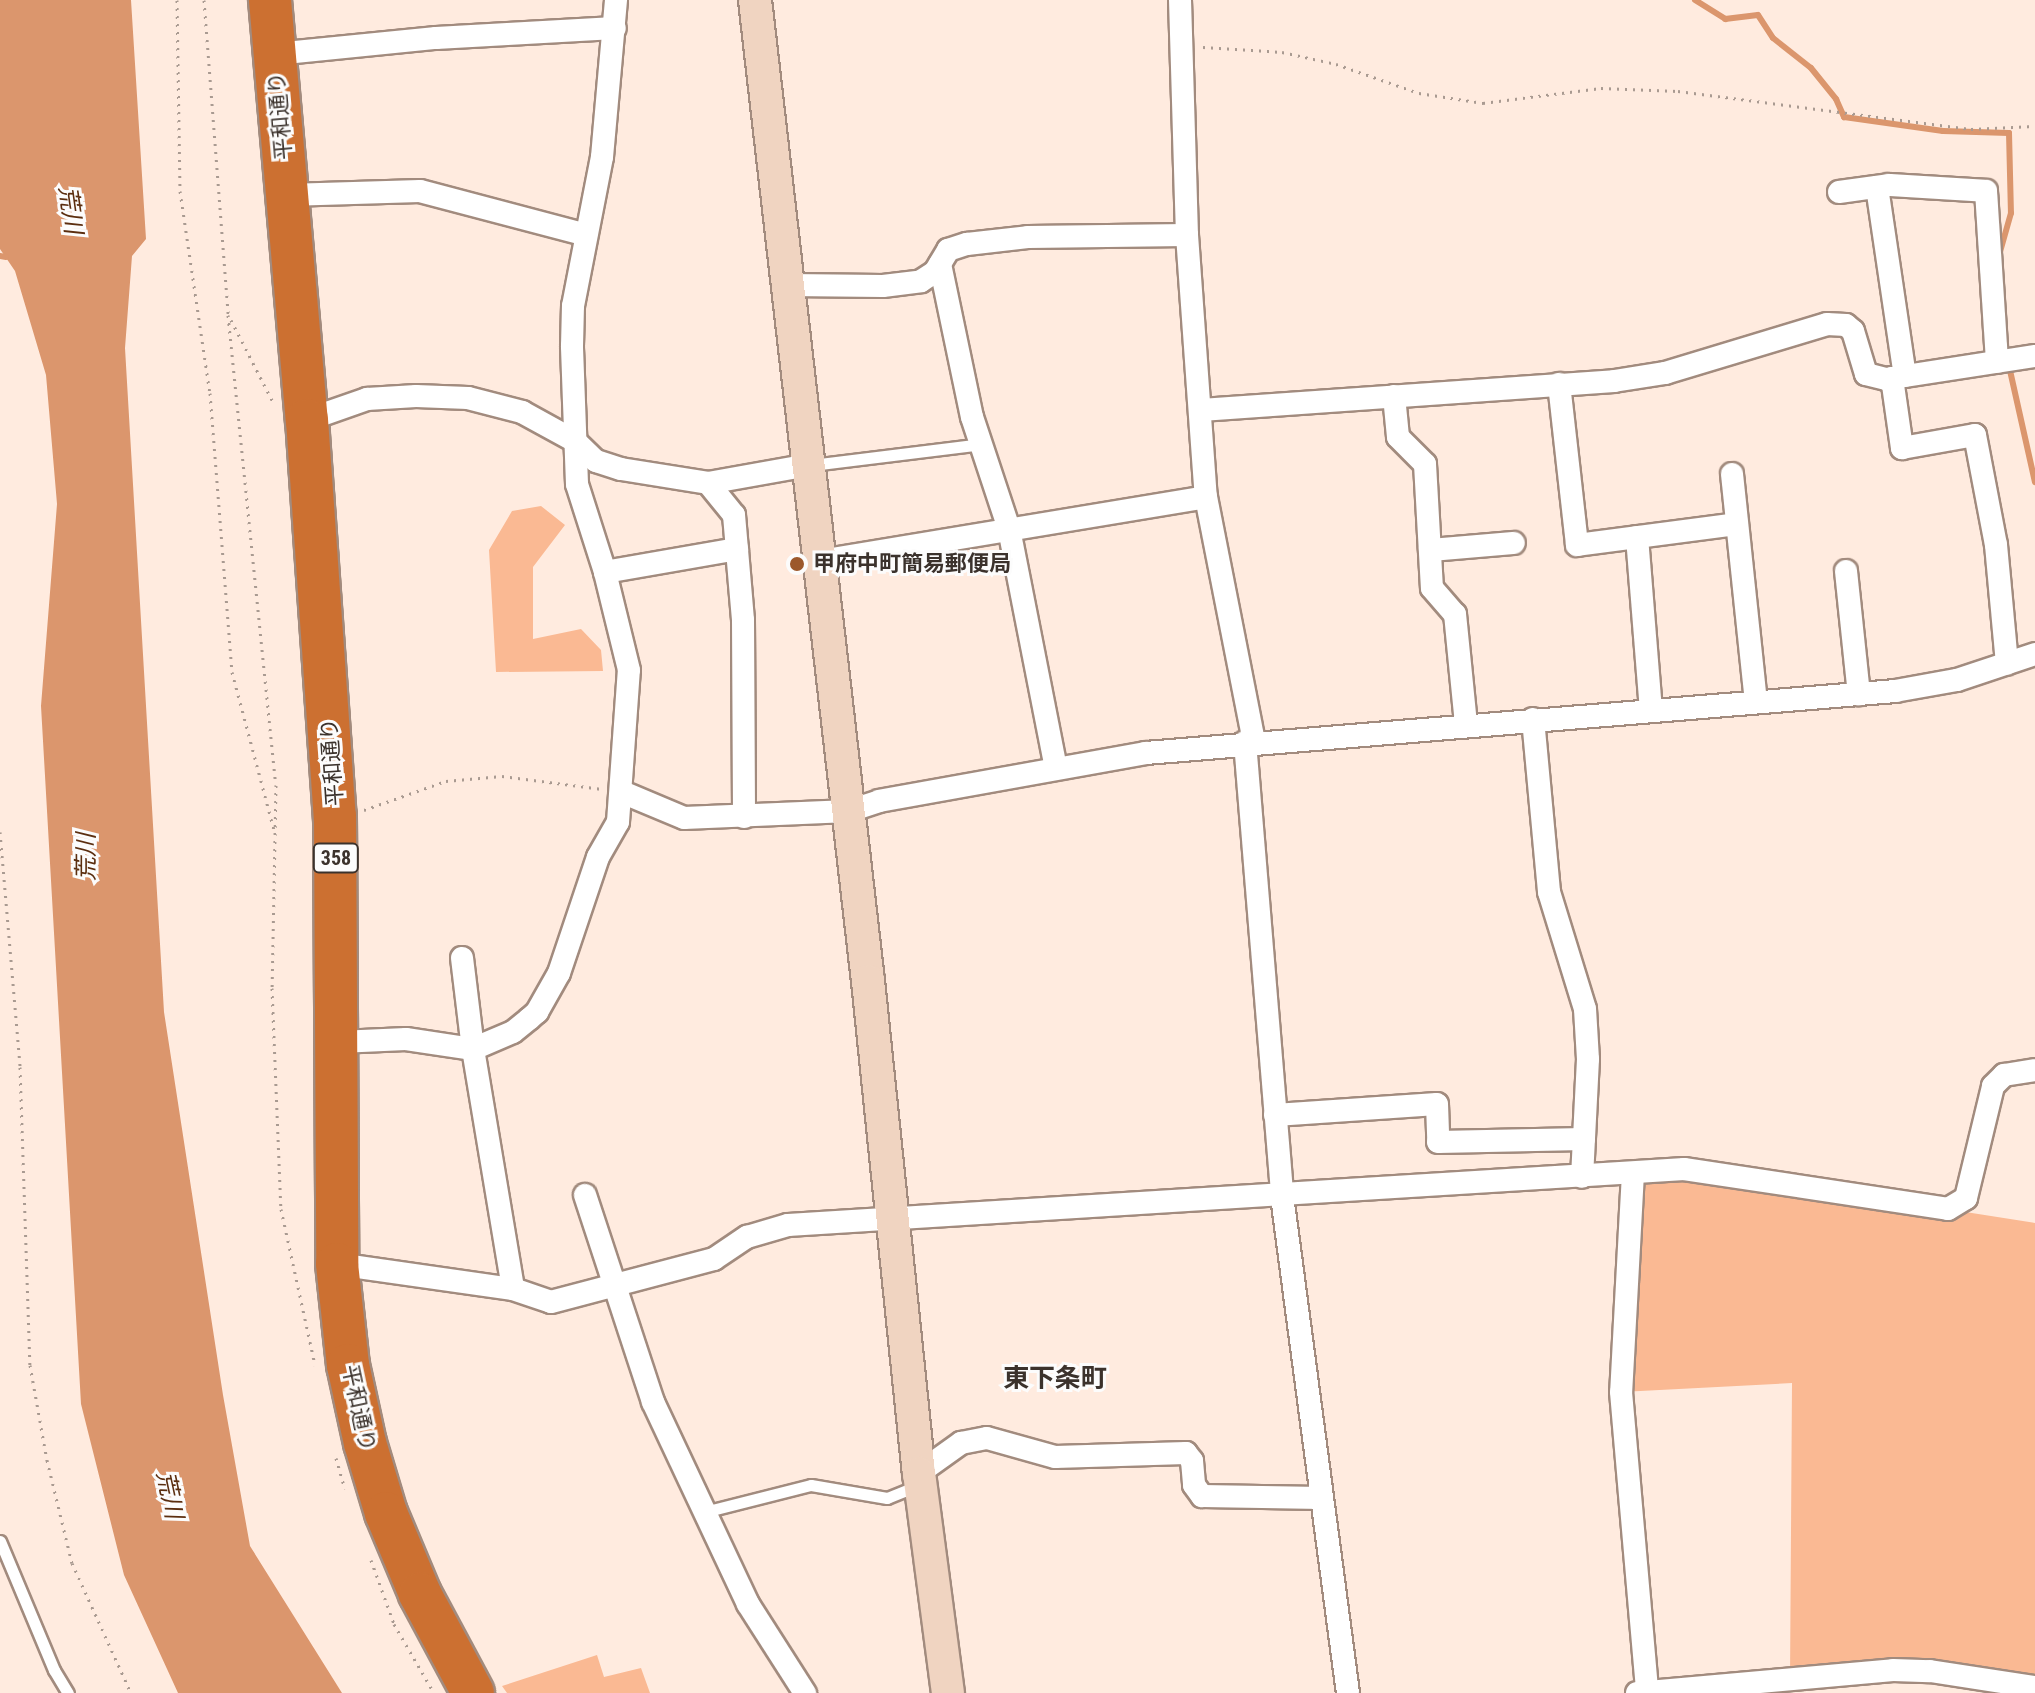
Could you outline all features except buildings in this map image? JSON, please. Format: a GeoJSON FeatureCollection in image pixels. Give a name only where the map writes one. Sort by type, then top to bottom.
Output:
{"type":"FeatureCollection","features":[{"type":"Feature","properties":{"kind":"highway","name":"平和通り"},"geometry":{"type":"LineString","coordinates":[[270,0],[307,420],[335,816],[339,1042],[337,1264],[348,1365],[365,1443],[386,1513],[420,1594],[473,1693]]}},
{"type":"Feature","properties":{"kind":"street"},"geometry":{"type":"LineString","coordinates":[[339,1042],[406,1039],[473,1049],[513,1032],[537,1012],[559,973],[598,857],[618,822],[629,670],[605,572],[577,484],[573,306],[602,157],[616,0]]}},
{"type":"Feature","properties":{"kind":"street"},"geometry":{"type":"LineString","coordinates":[[755,0],[849,811],[920,1479],[948,1693]]}},
{"type":"Feature","properties":{"kind":"street"},"geometry":{"type":"LineString","coordinates":[[1180,0],[1187,235],[1206,497],[1249,742],[1282,1196],[1348,1693]]}},
{"type":"Feature","properties":{"kind":"street"},"geometry":{"type":"LineString","coordinates":[[275,54],[436,38],[615,28]]}},
{"type":"Feature","properties":{"kind":"street"},"geometry":{"type":"LineString","coordinates":[[1877,187],[1898,377],[1902,448],[1975,435],[1996,545],[2007,663]]}},
{"type":"Feature","properties":{"kind":"street"},"geometry":{"type":"LineString","coordinates":[[1839,192],[1877,187],[1986,191],[1997,362]]}},
{"type":"Feature","properties":{"kind":"street"},"geometry":{"type":"LineString","coordinates":[[287,195],[420,191],[586,235]]}},
{"type":"Feature","properties":{"kind":"street"},"geometry":{"type":"LineString","coordinates":[[789,285],[921,281],[940,264],[948,250],[967,244],[1028,237],[1187,235]]}},
{"type":"Feature","properties":{"kind":"street"},"geometry":{"type":"LineString","coordinates":[[940,264],[972,417],[1009,529],[1056,768]]}},
{"type":"Feature","properties":{"kind":"street"},"geometry":{"type":"LineString","coordinates":[[1201,410],[1559,384],[1665,373],[1827,324],[1846,325],[1853,331],[1866,374],[1898,377],[2035,356]]}},
{"type":"Feature","properties":{"kind":"street"},"geometry":{"type":"LineString","coordinates":[[1559,384],[1577,545],[1737,524]]}},
{"type":"Feature","properties":{"kind":"street"},"geometry":{"type":"LineString","coordinates":[[307,420],[367,399],[416,396],[468,398],[522,412],[575,441],[596,461],[708,483],[809,465]]}},
{"type":"Feature","properties":{"kind":"street"},"geometry":{"type":"LineString","coordinates":[[1394,396],[1398,437],[1425,464],[1432,588],[1455,614],[1466,725]]}},
{"type":"Feature","properties":{"kind":"street"},"geometry":{"type":"LineString","coordinates":[[1732,474],[1756,702]]}},
{"type":"Feature","properties":{"kind":"street"},"geometry":{"type":"LineString","coordinates":[[708,483],[734,515],[743,620],[744,817]]}},
{"type":"Feature","properties":{"kind":"street"},"geometry":{"type":"LineString","coordinates":[[820,561],[1206,497]]}},
{"type":"Feature","properties":{"kind":"street"},"geometry":{"type":"LineString","coordinates":[[1637,537],[1651,710]]}},
{"type":"Feature","properties":{"kind":"street"},"geometry":{"type":"LineString","coordinates":[[1430,550],[1514,543]]}},
{"type":"Feature","properties":{"kind":"street"},"geometry":{"type":"LineString","coordinates":[[605,572],[737,549]]}},
{"type":"Feature","properties":{"kind":"street"},"geometry":{"type":"LineString","coordinates":[[1846,571],[1859,694]]}},
{"type":"Feature","properties":{"kind":"street"},"geometry":{"type":"LineString","coordinates":[[622,792],[684,818],[849,811],[879,801],[1146,753],[1249,742],[1859,694],[1957,680],[2035,654]]}},
{"type":"Feature","properties":{"kind":"street"},"geometry":{"type":"LineString","coordinates":[[1533,719],[1549,892],[1585,1009],[1588,1059],[1582,1177]]}},
{"type":"Feature","properties":{"kind":"street"},"geometry":{"type":"LineString","coordinates":[[462,958],[473,1049],[513,1289]]}},
{"type":"Feature","properties":{"kind":"street"},"geometry":{"type":"LineString","coordinates":[[337,1264],[513,1289],[551,1302],[616,1288],[714,1259],[747,1237],[788,1225],[1684,1169],[1948,1209],[1966,1198],[1993,1086],[2004,1075],[2035,1070]]}},
{"type":"Feature","properties":{"kind":"street"},"geometry":{"type":"LineString","coordinates":[[1275,1115],[1437,1104],[1438,1142],[1584,1139]]}},
{"type":"Feature","properties":{"kind":"street"},"geometry":{"type":"LineString","coordinates":[[1633,1173],[1621,1392],[1642,1692],[1893,1670],[1930,1671],[2035,1687]]}},
{"type":"Feature","properties":{"kind":"street"},"geometry":{"type":"LineString","coordinates":[[585,1195],[653,1402],[748,1604],[805,1693]]}},
{"type":"Feature","properties":{"kind":"street"},"geometry":{"type":"LineString","coordinates":[[920,1479],[961,1443],[987,1438],[1055,1457],[1186,1453],[1192,1461],[1194,1485],[1202,1496],[1322,1498]]}},
{"type":"Feature","properties":{"kind":"street"},"geometry":{"type":"LineString","coordinates":[[1887,1693],[1893,1670]]}},
{"type":"Feature","properties":{"kind":"lane"},"geometry":{"type":"LineString","coordinates":[[809,465],[981,444]]}},
{"type":"Feature","properties":{"kind":"lane"},"geometry":{"type":"LineString","coordinates":[[704,1512],[811,1485],[887,1498],[920,1479]]}},
{"type":"Feature","properties":{"kind":"lane"},"geometry":{"type":"LineString","coordinates":[[0,1541],[54,1670],[68,1693]]}},
{"type":"Feature","properties":{"kind":"path"},"geometry":{"type":"LineString","coordinates":[[177,0],[180,191],[210,393],[232,672],[275,834]]}},
{"type":"Feature","properties":{"kind":"path"},"geometry":{"type":"LineString","coordinates":[[204,0],[228,315],[276,785],[272,988]]}},
{"type":"Feature","properties":{"kind":"path"},"geometry":{"type":"LineString","coordinates":[[1183,46],[1282,52],[1336,64],[1419,93],[1483,103],[1601,88],[1632,89],[1678,91],[1971,129],[2035,126]]}},
{"type":"Feature","properties":{"kind":"path"},"geometry":{"type":"LineString","coordinates":[[228,315],[281,418],[307,420]]}},
{"type":"Feature","properties":{"kind":"path"},"geometry":{"type":"LineString","coordinates":[[335,816],[368,810],[446,781],[502,776],[622,792]]}},
{"type":"Feature","properties":{"kind":"path"},"geometry":{"type":"LineString","coordinates":[[0,832],[20,1067],[30,1365],[47,1460],[72,1563],[131,1693]]}},
{"type":"Feature","properties":{"kind":"shaded area"},"geometry":{"type":"Polygon","coordinates":[[[541,506],[565,525],[533,567],[533,639],[581,629],[601,650],[603,671],[496,672],[489,550],[512,511],[541,506]]]}},
{"type":"Feature","properties":{"kind":"shaded area"},"geometry":{"type":"Polygon","coordinates":[[[1633,1173],[1889,1200],[2035,1223],[2035,1687],[1930,1671],[1790,1679],[1792,1383],[1621,1392],[1633,1173]]]}},
{"type":"Feature","properties":{"kind":"shaded area"},"geometry":{"type":"Polygon","coordinates":[[[597,1655],[604,1677],[641,1668],[650,1693],[507,1693],[502,1686],[597,1655]]]}},
{"type":"Feature","properties":{"kind":"water","name":"荒川"},"geometry":{"type":"Polygon","coordinates":[[[0,0],[131,0],[146,239],[132,256],[125,348],[164,1012],[223,1395],[250,1546],[342,1693],[178,1693],[124,1575],[81,1404],[41,706],[57,504],[46,375],[15,271],[0,249],[0,0]]]}},
{"type":"Feature","properties":{"kind":"waterway"},"geometry":{"type":"LineString","coordinates":[[1695,0],[1725,19],[1758,15],[1773,38],[1811,68],[1836,99],[1844,117],[1943,131],[2009,133],[2011,213],[2000,252]]}},
{"type":"Feature","properties":{"kind":"waterway"},"geometry":{"type":"LineString","coordinates":[[0,256],[6,257]]}},
{"type":"Feature","properties":{"kind":"waterway"},"geometry":{"type":"LineString","coordinates":[[2009,366],[2035,482]]}},
{"type":"Feature","properties":{"kind":"place","name":"甲府中町簡易郵便局"},"geometry":{"type":"Point","coordinates":[797,564]}},
{"type":"Feature","properties":{"kind":"district","name":"東下条町"},"geometry":{"type":"Point","coordinates":[1055,1379]}}]}
